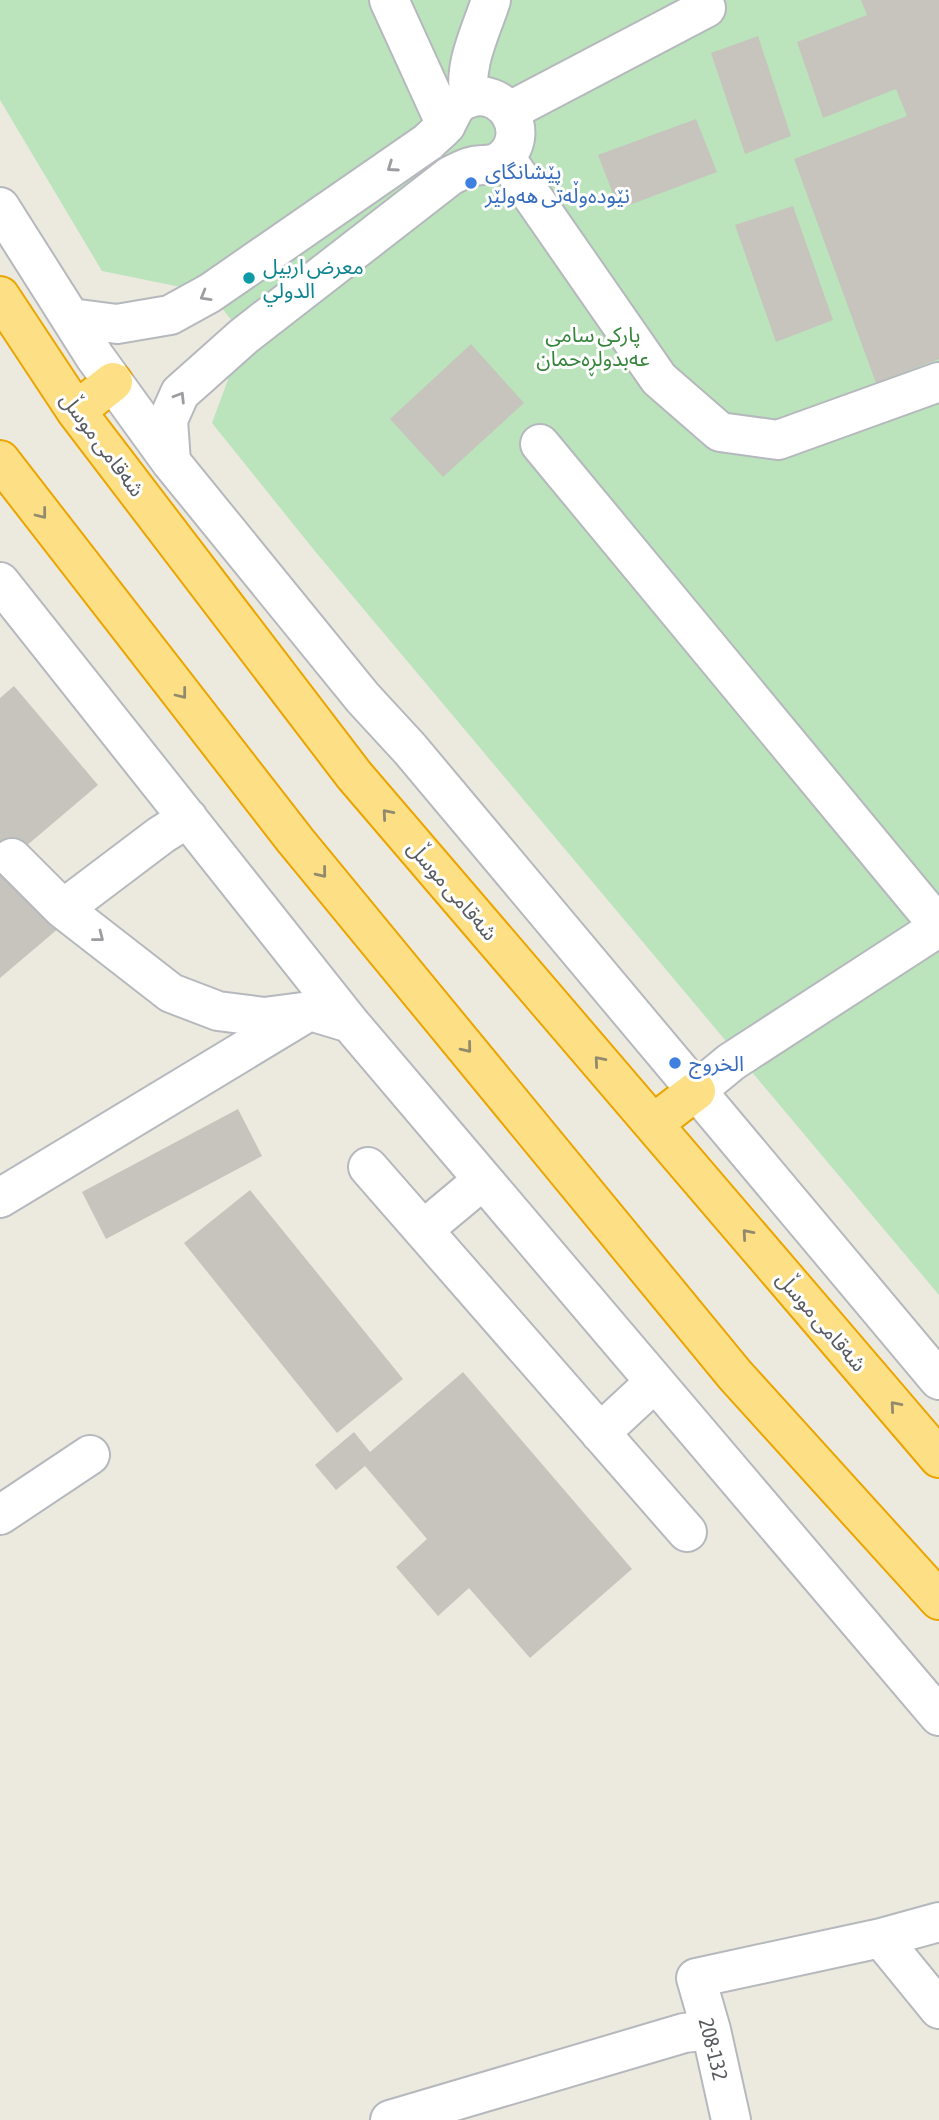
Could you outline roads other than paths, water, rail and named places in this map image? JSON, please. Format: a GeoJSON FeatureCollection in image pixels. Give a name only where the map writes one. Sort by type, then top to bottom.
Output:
{"type":"FeatureCollection","features":[{"type":"Feature","properties":{"kind":"highway","name":"شەقامی موسڵ"},"geometry":{"type":"LineString","coordinates":[[0,296],[76,411],[354,775],[939,1458]]}},
{"type":"Feature","properties":{"kind":"highway"},"geometry":{"type":"LineString","coordinates":[[76,411],[113,382]]}},
{"type":"Feature","properties":{"kind":"highway"},"geometry":{"type":"LineString","coordinates":[[0,460],[295,840],[735,1375],[939,1600]]}},
{"type":"Feature","properties":{"kind":"highway"},"geometry":{"type":"LineString","coordinates":[[653,1124],[696,1091]]}},
{"type":"Feature","properties":{"kind":"street"},"geometry":{"type":"LineString","coordinates":[[389,0],[458,111]]}},
{"type":"Feature","properties":{"kind":"street"},"geometry":{"type":"LineString","coordinates":[[458,111],[491,0]]}},
{"type":"Feature","properties":{"kind":"street"},"geometry":{"type":"LineString","coordinates":[[510,111],[706,8]]}},
{"type":"Feature","properties":{"kind":"street"},"geometry":{"type":"LineString","coordinates":[[71,318],[117,324],[170,315],[210,293],[428,142],[458,111],[478,96],[501,102],[510,111],[515,134],[512,146],[489,161],[450,176],[439,184],[244,336],[180,393],[168,420],[172,462]]}},
{"type":"Feature","properties":{"kind":"street"},"geometry":{"type":"LineString","coordinates":[[489,161],[659,379],[720,432],[778,440],[939,382]]}},
{"type":"Feature","properties":{"kind":"street"},"geometry":{"type":"LineString","coordinates":[[0,207],[113,382],[172,462],[363,698],[410,749],[939,1380]]}},
{"type":"Feature","properties":{"kind":"street"},"geometry":{"type":"LineString","coordinates":[[540,444],[939,927],[731,1062],[696,1091]]}},
{"type":"Feature","properties":{"kind":"street"},"geometry":{"type":"LineString","coordinates":[[0,582],[350,1023],[939,1716]]}},
{"type":"Feature","properties":{"kind":"street"},"geometry":{"type":"LineString","coordinates":[[63,909],[160,835],[188,817]]}},
{"type":"Feature","properties":{"kind":"street"},"geometry":{"type":"LineString","coordinates":[[12,858],[63,909],[171,993],[218,1011],[264,1017],[310,1011],[350,1023]]}},
{"type":"Feature","properties":{"kind":"street"},"geometry":{"type":"LineString","coordinates":[[0,1198],[310,1011]]}},
{"type":"Feature","properties":{"kind":"street"},"geometry":{"type":"LineString","coordinates":[[368,1167],[687,1532]]}},
{"type":"Feature","properties":{"kind":"street"},"geometry":{"type":"LineString","coordinates":[[423,1230],[483,1180]]}},
{"type":"Feature","properties":{"kind":"street"},"geometry":{"type":"LineString","coordinates":[[600,1433],[655,1382]]}},
{"type":"Feature","properties":{"kind":"street"},"geometry":{"type":"LineString","coordinates":[[0,1515],[90,1454]]}},
{"type":"Feature","properties":{"kind":"street"},"geometry":{"type":"LineString","coordinates":[[939,1922],[880,1938],[939,2008]]}},
{"type":"Feature","properties":{"kind":"street","name":"208-132"},"geometry":{"type":"LineString","coordinates":[[731,2120],[711,2030],[696,1978],[880,1938]]}},
{"type":"Feature","properties":{"kind":"street"},"geometry":{"type":"LineString","coordinates":[[390,2120],[684,2033],[711,2030]]}},
{"type":"Feature","properties":{"kind":"place","name":"پێشانگای نێودەوڵەتی هەولێر"},"geometry":{"type":"Point","coordinates":[471,183]}},
{"type":"Feature","properties":{"kind":"place","name":"معرض اربيل الدولي"},"geometry":{"type":"Point","coordinates":[249,278]}},
{"type":"Feature","properties":{"kind":"place","name":"الخروج"},"geometry":{"type":"Point","coordinates":[675,1063]}},
{"type":"Feature","properties":{"kind":"park label","name":"پارکی سامی عەبدولڕەحمان"},"geometry":{"type":"Point","coordinates":[593,346]}}]}
